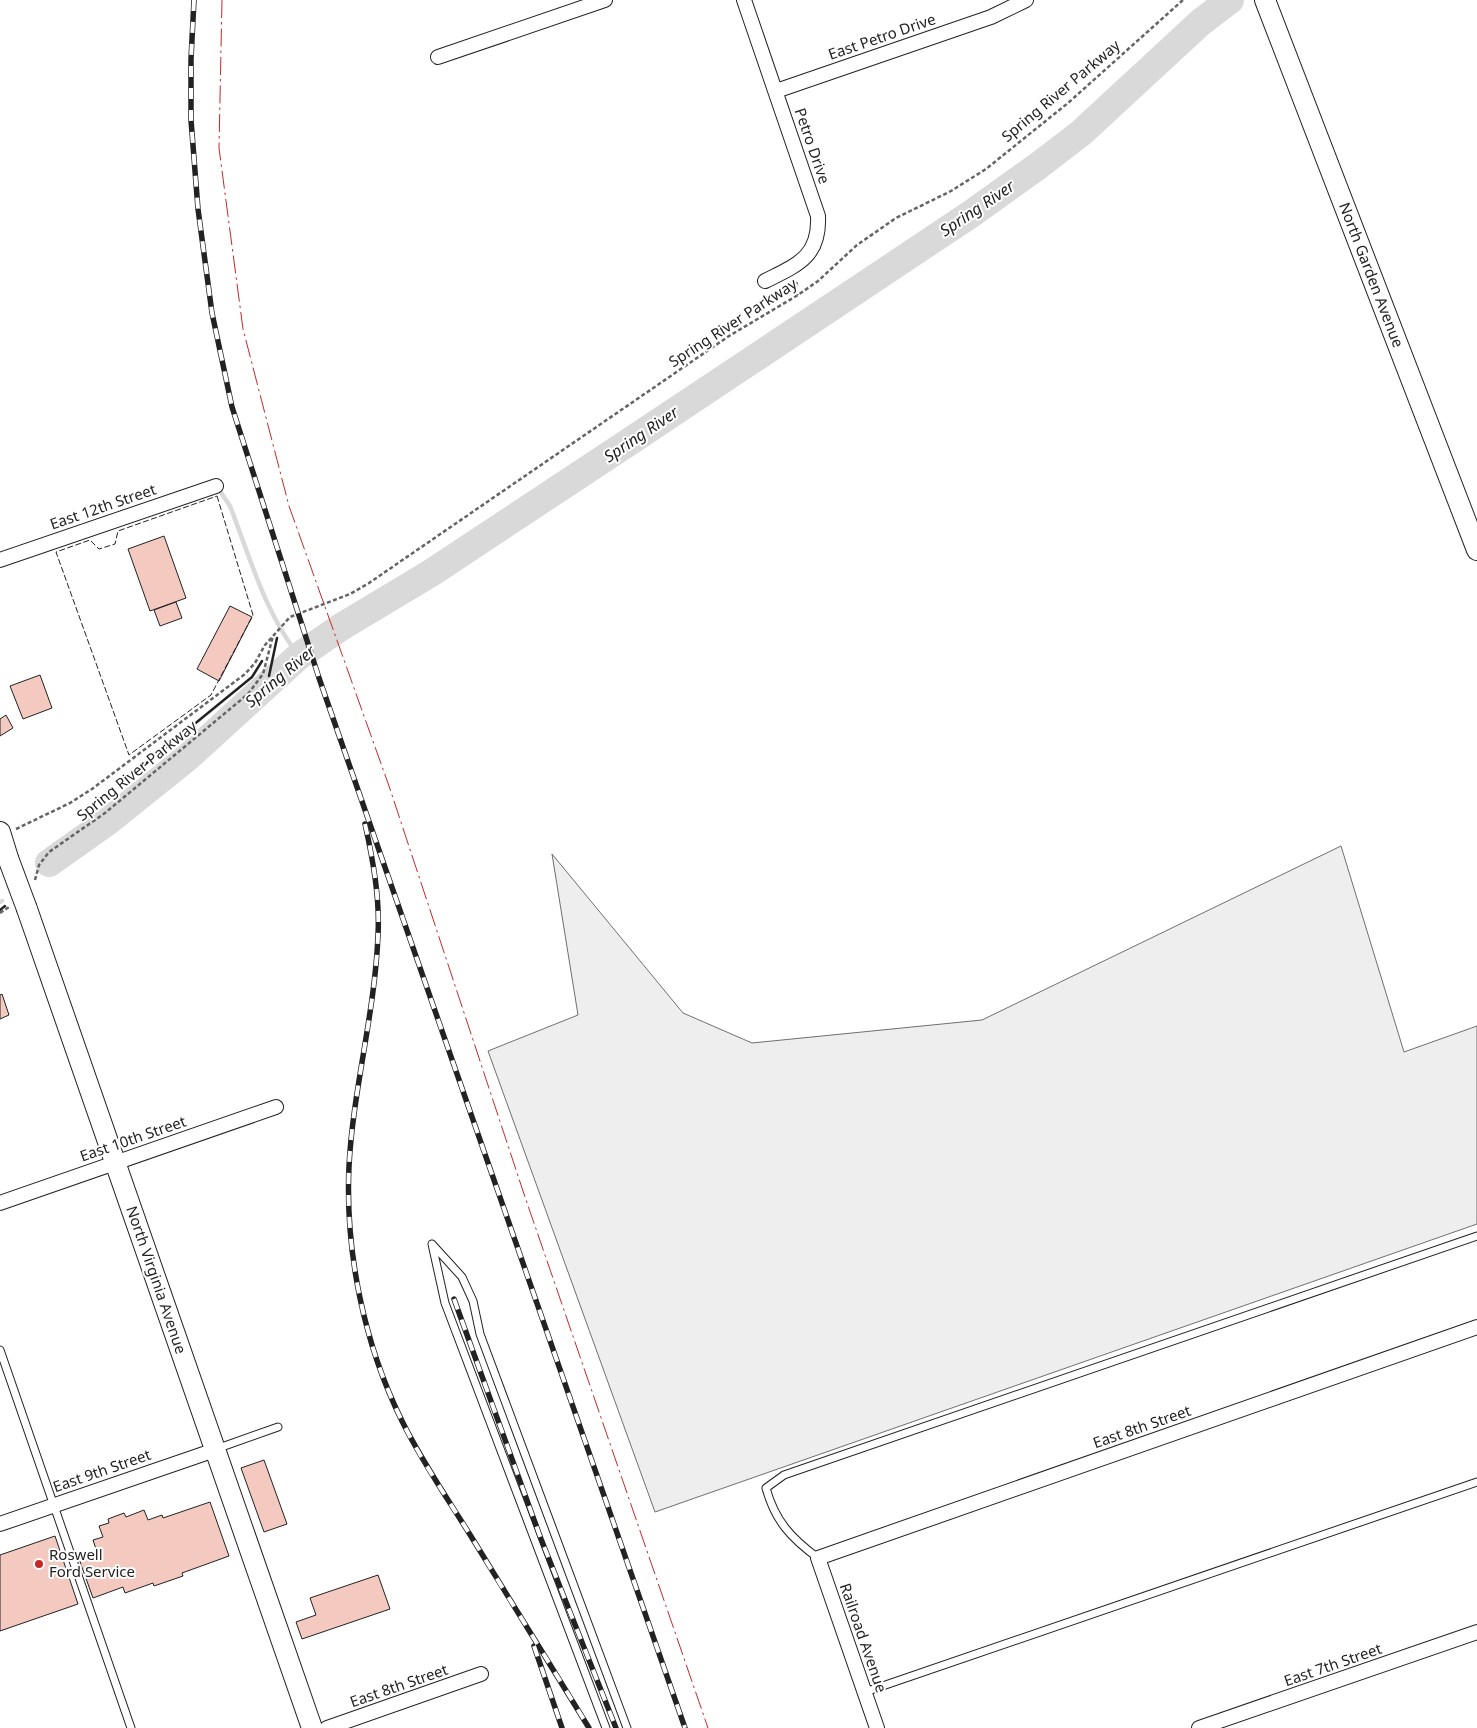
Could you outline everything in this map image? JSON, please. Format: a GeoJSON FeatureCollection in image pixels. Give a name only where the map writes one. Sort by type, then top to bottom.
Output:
{"type":"FeatureCollection","features":[{"type":"Feature","properties":{"kind":"street"},"geometry":{"type":"LineString","coordinates":[[438,57],[605,0]]}},
{"type":"Feature","properties":{"kind":"street","name":"Petro Drive"},"geometry":{"type":"LineString","coordinates":[[744,0],[818,216],[818,237],[803,260],[765,281]]}},
{"type":"Feature","properties":{"kind":"street","name":"East Petro Drive"},"geometry":{"type":"LineString","coordinates":[[776,91],[991,17],[1026,0]]}},
{"type":"Feature","properties":{"kind":"street","name":"North Garden Avenue"},"geometry":{"type":"LineString","coordinates":[[1266,2],[1477,550]]}},
{"type":"Feature","properties":{"kind":"street","name":"East 12th Street"},"geometry":{"type":"LineString","coordinates":[[0,560],[216,486]]}},
{"type":"Feature","properties":{"kind":"street","name":"North Virginia Avenue"},"geometry":{"type":"LineString","coordinates":[[0,836],[8,858],[19,907],[116,1162],[312,1728]]}},
{"type":"Feature","properties":{"kind":"street","name":"East 10th Street"},"geometry":{"type":"LineString","coordinates":[[0,1203],[276,1107]]}},
{"type":"Feature","properties":{"kind":"street","name":"East 8th Street"},"geometry":{"type":"LineString","coordinates":[[818,1558],[1477,1327]]}},
{"type":"Feature","properties":{"kind":"street","name":"East 9th Street"},"geometry":{"type":"LineString","coordinates":[[0,1524],[215,1450]]}},
{"type":"Feature","properties":{"kind":"street","name":"Railroad Avenue"},"geometry":{"type":"LineString","coordinates":[[818,1558],[877,1728]]}},
{"type":"Feature","properties":{"kind":"street","name":"East 7th Street"},"geometry":{"type":"LineString","coordinates":[[1199,1728],[1477,1632]]}},
{"type":"Feature","properties":{"kind":"street","name":"East 8th Street"},"geometry":{"type":"LineString","coordinates":[[327,1728],[481,1674]]}},
{"type":"Feature","properties":{"kind":"lane"},"geometry":{"type":"LineString","coordinates":[[818,1558],[794,1540],[772,1509],[766,1488],[784,1475],[1477,1236]]}},
{"type":"Feature","properties":{"kind":"lane"},"geometry":{"type":"LineString","coordinates":[[606,1728],[445,1303],[432,1244],[462,1277],[473,1302],[480,1334],[627,1728]]}},
{"type":"Feature","properties":{"kind":"lane"},"geometry":{"type":"LineString","coordinates":[[0,1350],[131,1728]]}},
{"type":"Feature","properties":{"kind":"lane"},"geometry":{"type":"LineString","coordinates":[[215,1450],[278,1427]]}},
{"type":"Feature","properties":{"kind":"lane"},"geometry":{"type":"LineString","coordinates":[[865,1692],[1477,1482]]}},
{"type":"Feature","properties":{"kind":"path","name":"Spring River Parkway"},"geometry":{"type":"LineString","coordinates":[[0,836],[70,803],[134,760],[245,674],[274,634],[286,621],[302,610],[350,594],[369,583],[721,342],[798,295],[818,281],[856,246],[896,218],[951,191],[986,169],[1068,103],[1184,0]]}},
{"type":"Feature","properties":{"kind":"path","name":"Spring River Parkway"},"geometry":{"type":"LineString","coordinates":[[33,886],[42,858],[105,814],[248,694],[263,674],[274,634]]}},
{"type":"Feature","properties":{"kind":"path"},"geometry":{"type":"LineString","coordinates":[[0,913],[19,907]]}},
{"type":"Feature","properties":{"kind":"shaded area"},"geometry":{"type":"Polygon","coordinates":[[[1341,846],[1404,1052],[1477,1026],[1477,1224],[655,1512],[488,1051],[578,1015],[552,854],[683,1013],[752,1043],[982,1020],[1341,846]]]}},
{"type":"Feature","properties":{"kind":"building"},"geometry":{"type":"Polygon","coordinates":[[[164,536],[186,598],[150,611],[128,549],[164,536]]]}},
{"type":"Feature","properties":{"kind":"building"},"geometry":{"type":"Polygon","coordinates":[[[176,602],[182,618],[160,626],[154,610],[176,602]]]}},
{"type":"Feature","properties":{"kind":"building"},"geometry":{"type":"Polygon","coordinates":[[[230,606],[252,617],[219,681],[197,669],[230,606]]]}},
{"type":"Feature","properties":{"kind":"building"},"geometry":{"type":"Polygon","coordinates":[[[40,675],[52,708],[23,719],[10,686],[40,675]]]}},
{"type":"Feature","properties":{"kind":"building"},"geometry":{"type":"Polygon","coordinates":[[[6,715],[13,728],[0,736],[0,719],[6,715]]]}},
{"type":"Feature","properties":{"kind":"building"},"geometry":{"type":"Polygon","coordinates":[[[2,994],[9,1015],[0,1019],[0,995],[2,994]]]}},
{"type":"Feature","properties":{"kind":"building"},"geometry":{"type":"Polygon","coordinates":[[[264,1460],[287,1524],[264,1532],[241,1468],[264,1460]]]}},
{"type":"Feature","properties":{"kind":"building"},"geometry":{"type":"Polygon","coordinates":[[[210,1502],[229,1556],[182,1573],[183,1576],[154,1586],[153,1583],[125,1593],[123,1587],[93,1598],[79,1559],[97,1552],[93,1540],[103,1537],[99,1526],[109,1523],[108,1519],[124,1513],[126,1517],[144,1510],[148,1520],[162,1515],[163,1518],[210,1502]]]}},
{"type":"Feature","properties":{"kind":"building"},"geometry":{"type":"Polygon","coordinates":[[[55,1536],[78,1604],[0,1631],[0,1555],[55,1536]]]}},
{"type":"Feature","properties":{"kind":"building"},"geometry":{"type":"Polygon","coordinates":[[[378,1575],[390,1609],[302,1639],[296,1622],[316,1615],[310,1598],[378,1575]]]}},
{"type":"Feature","properties":{"kind":"waterway","name":"Spring River"},"geometry":{"type":"LineString","coordinates":[[49,863],[107,822],[188,757],[299,656],[341,627],[431,573],[629,442],[971,214],[1038,166],[1081,133],[1201,22],[1230,0]]}},
{"type":"Feature","properties":{"kind":"waterway"},"geometry":{"type":"LineString","coordinates":[[220,491],[230,506],[252,565],[277,622],[299,656]]}},
{"type":"Feature","properties":{"kind":"railway"},"geometry":{"type":"LineString","coordinates":[[194,0],[191,59],[191,120],[198,209],[212,313],[232,407],[319,678],[685,1728]]}},
{"type":"Feature","properties":{"kind":"railway"},"geometry":{"type":"LineString","coordinates":[[365,824],[375,879],[378,935],[373,993],[351,1137],[349,1198],[354,1264],[367,1329],[377,1361],[410,1437],[589,1728]]}},
{"type":"Feature","properties":{"kind":"railway"},"geometry":{"type":"LineString","coordinates":[[454,1299],[541,1539],[616,1728]]}},
{"type":"Feature","properties":{"kind":"railway"},"geometry":{"type":"LineString","coordinates":[[534,1646],[562,1728]]}},
{"type":"Feature","properties":{"kind":"fence"},"geometry":{"type":"LineString","coordinates":[[217,496],[253,615],[211,695],[129,755],[56,552],[90,540],[99,549],[115,544],[118,531],[217,496]]}},
{"type":"Feature","properties":{"kind":"wall"},"geometry":{"type":"LineString","coordinates":[[269,676],[277,638]]}},
{"type":"Feature","properties":{"kind":"wall"},"geometry":{"type":"LineString","coordinates":[[137,771],[252,677],[262,661]]}},
{"type":"Feature","properties":{"kind":"wall"},"geometry":{"type":"LineString","coordinates":[[0,910],[5,906]]}},
{"type":"Feature","properties":{"kind":"power"},"geometry":{"type":"LineString","coordinates":[[222,0],[219,148],[243,329],[289,506],[389,786],[525,1197],[708,1728]]}},
{"type":"Feature","properties":{"kind":"place","name":"Roswell Ford Service"},"geometry":{"type":"Point","coordinates":[39,1564]}}]}
